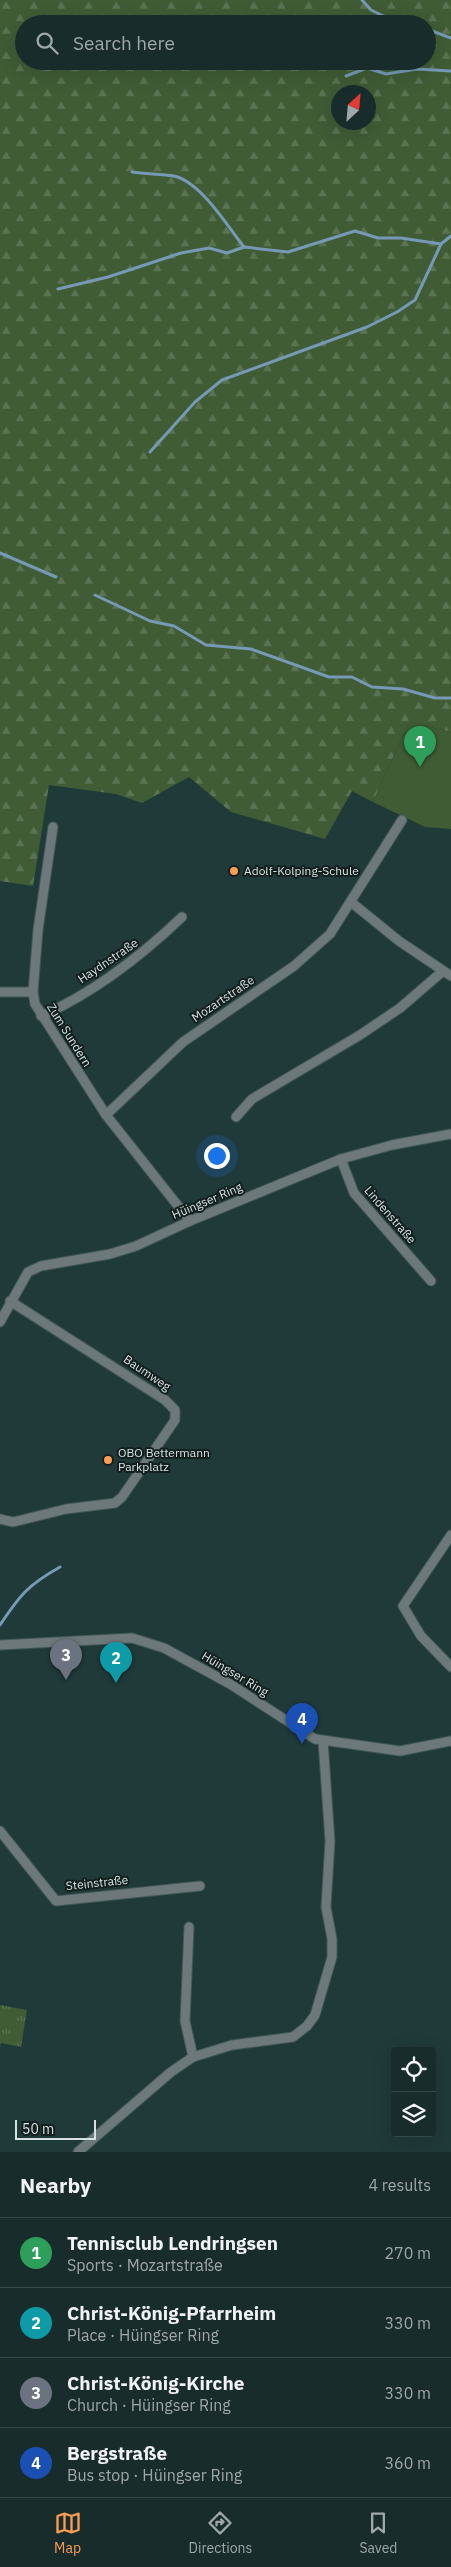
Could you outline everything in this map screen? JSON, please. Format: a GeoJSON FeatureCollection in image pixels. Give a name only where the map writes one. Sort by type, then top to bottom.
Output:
{"type":"FeatureCollection","features":[{"type":"Feature","properties":{"kind":"street","name":"Mozartstraße"},"geometry":{"type":"LineString","coordinates":[[106,1115],[183,1042],[294,966],[330,934],[402,820]]}},
{"type":"Feature","properties":{"kind":"street","name":"Zum Sundern"},"geometry":{"type":"LineString","coordinates":[[53,827],[38,930],[33,992],[41,1016],[106,1115],[190,1221]]}},
{"type":"Feature","properties":{"kind":"street"},"geometry":{"type":"LineString","coordinates":[[351,902],[399,941],[451,976]]}},
{"type":"Feature","properties":{"kind":"street","name":"Haydnstraße"},"geometry":{"type":"LineString","coordinates":[[41,1016],[61,1007],[105,979],[152,945],[182,917]]}},
{"type":"Feature","properties":{"kind":"street"},"geometry":{"type":"LineString","coordinates":[[236,1117],[252,1099],[360,1035],[400,1008],[443,971]]}},
{"type":"Feature","properties":{"kind":"street"},"geometry":{"type":"LineString","coordinates":[[0,992],[33,992]]}},
{"type":"Feature","properties":{"kind":"street","name":"Hüingser Ring"},"geometry":{"type":"LineString","coordinates":[[0,1322],[10,1301],[28,1272],[41,1266],[110,1254],[136,1246],[190,1221],[341,1159],[392,1145],[451,1134]]}},
{"type":"Feature","properties":{"kind":"street","name":"Lindenstraße"},"geometry":{"type":"LineString","coordinates":[[341,1159],[354,1193],[431,1281]]}},
{"type":"Feature","properties":{"kind":"street","name":"Baumweg"},"geometry":{"type":"LineString","coordinates":[[0,1519],[13,1522],[66,1509],[115,1503],[122,1497],[175,1420],[175,1410],[158,1395],[10,1301]]}},
{"type":"Feature","properties":{"kind":"street"},"geometry":{"type":"LineString","coordinates":[[451,1535],[404,1606],[421,1636],[451,1667]]}},
{"type":"Feature","properties":{"kind":"street","name":"Hüingser Ring"},"geometry":{"type":"LineString","coordinates":[[0,1645],[132,1638],[164,1648],[222,1679],[306,1735],[323,1741],[400,1751],[451,1741]]}},
{"type":"Feature","properties":{"kind":"street"},"geometry":{"type":"LineString","coordinates":[[78,2152],[171,2072],[193,2057],[232,2045],[293,2036],[308,2026],[315,2015],[332,1957],[332,1939],[326,1907],[330,1841],[323,1741]]}},
{"type":"Feature","properties":{"kind":"street","name":"Steinstraße"},"geometry":{"type":"LineString","coordinates":[[0,1831],[56,1900],[200,1886]]}},
{"type":"Feature","properties":{"kind":"street"},"geometry":{"type":"LineString","coordinates":[[189,1927],[185,2021],[193,2057]]}},
{"type":"Feature","properties":{"kind":"green space"},"geometry":{"type":"Polygon","coordinates":[[[0,0],[451,0],[451,732],[409,722],[373,802],[352,791],[325,839],[231,812],[189,777],[142,803],[116,794],[49,785],[33,886],[0,881],[0,0]]]}},
{"type":"Feature","properties":{"kind":"green space"},"geometry":{"type":"Polygon","coordinates":[[[409,722],[451,732],[451,829],[425,827],[373,802],[409,722]]]}},
{"type":"Feature","properties":{"kind":"green space"},"geometry":{"type":"Polygon","coordinates":[[[0,2005],[27,2010],[21,2047],[1,2043],[0,2047],[0,2005]]]}},
{"type":"Feature","properties":{"kind":"waterway"},"geometry":{"type":"LineString","coordinates":[[362,0],[371,10],[381,15]]}},
{"type":"Feature","properties":{"kind":"waterway"},"geometry":{"type":"LineString","coordinates":[[436,32],[451,38]]}},
{"type":"Feature","properties":{"kind":"waterway"},"geometry":{"type":"LineString","coordinates":[[346,76],[362,70]]}},
{"type":"Feature","properties":{"kind":"waterway"},"geometry":{"type":"LineString","coordinates":[[373,70],[386,74],[411,70]]}},
{"type":"Feature","properties":{"kind":"waterway"},"geometry":{"type":"LineString","coordinates":[[434,70],[451,71]]}},
{"type":"Feature","properties":{"kind":"waterway"},"geometry":{"type":"LineString","coordinates":[[132,172],[174,176],[184,180],[213,206],[244,247]]}},
{"type":"Feature","properties":{"kind":"waterway"},"geometry":{"type":"LineString","coordinates":[[58,289],[108,277],[181,253],[209,248],[227,253],[244,247],[288,252],[355,231],[378,238],[401,238],[441,244],[451,236]]}},
{"type":"Feature","properties":{"kind":"waterway"},"geometry":{"type":"LineString","coordinates":[[150,452],[195,402],[222,380],[367,327],[397,312],[415,300],[441,244]]}},
{"type":"Feature","properties":{"kind":"waterway"},"geometry":{"type":"LineString","coordinates":[[0,553],[56,577]]}},
{"type":"Feature","properties":{"kind":"waterway"},"geometry":{"type":"LineString","coordinates":[[95,595],[150,621],[174,626],[206,645],[251,649],[329,677],[352,677],[372,687],[403,689],[435,698],[451,698]]}},
{"type":"Feature","properties":{"kind":"waterway"},"geometry":{"type":"LineString","coordinates":[[0,1625],[13,1606],[32,1585],[60,1567]]}},
{"type":"Feature","properties":{"kind":"place","name":"Tennisclub Lendringsen"},"geometry":{"type":"Point","coordinates":[420,767]}},
{"type":"Feature","properties":{"kind":"place","name":"Adolf-Kolping-Schule"},"geometry":{"type":"Point","coordinates":[234,871]}},
{"type":"Feature","properties":{"kind":"place","name":"OBO Bettermann Parkplatz"},"geometry":{"type":"Point","coordinates":[108,1460]}},
{"type":"Feature","properties":{"kind":"place","name":"Christ-König-Kirche"},"geometry":{"type":"Point","coordinates":[66,1680]}},
{"type":"Feature","properties":{"kind":"place","name":"Christ-König-Pfarrheim"},"geometry":{"type":"Point","coordinates":[116,1683]}},
{"type":"Feature","properties":{"kind":"place","name":"Bergstraße"},"geometry":{"type":"Point","coordinates":[302,1744]}}]}
